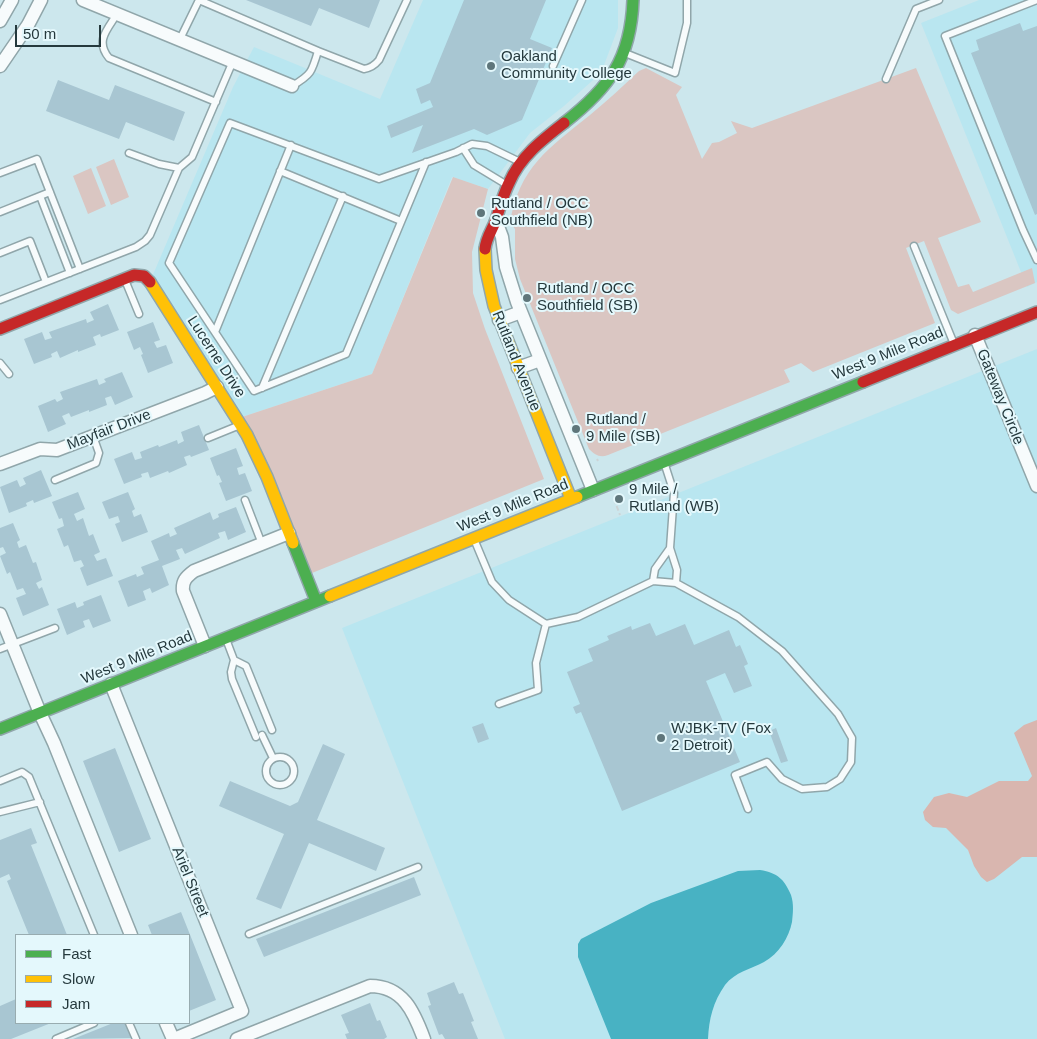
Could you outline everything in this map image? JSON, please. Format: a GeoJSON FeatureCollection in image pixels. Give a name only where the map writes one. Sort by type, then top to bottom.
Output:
{"type":"FeatureCollection","features":[{"type":"Feature","properties":{"kind":"main road","name":"Rutland Avenue"},"geometry":{"type":"LineString","coordinates":[[571,499],[499,320],[487,280],[485,257],[487,236],[496,221],[507,186],[521,162],[546,137],[600,92],[615,72],[624,53],[632,20],[633,0]]}},
{"type":"Feature","properties":{"kind":"main road","name":"Lucerne Drive"},"geometry":{"type":"LineString","coordinates":[[0,329],[125,278],[141,274],[150,281],[241,425],[260,462],[316,601]]}},
{"type":"Feature","properties":{"kind":"main road","name":"West 9 Mile Road"},"geometry":{"type":"LineString","coordinates":[[0,729],[975,335],[1037,312]]}},
{"type":"Feature","properties":{"kind":"street"},"geometry":{"type":"LineString","coordinates":[[0,21],[12,0]]}},
{"type":"Feature","properties":{"kind":"street"},"geometry":{"type":"LineString","coordinates":[[0,66],[24,31],[41,0]]}},
{"type":"Feature","properties":{"kind":"street"},"geometry":{"type":"LineString","coordinates":[[83,0],[292,86]]}},
{"type":"Feature","properties":{"kind":"street","name":"Rutland Avenue"},"geometry":{"type":"LineString","coordinates":[[496,221],[502,237],[506,268],[521,312],[593,490]]}},
{"type":"Feature","properties":{"kind":"street"},"geometry":{"type":"LineString","coordinates":[[499,320],[521,312]]}},
{"type":"Feature","properties":{"kind":"street","name":"Gateway Circle"},"geometry":{"type":"LineString","coordinates":[[975,335],[1037,486]]}},
{"type":"Feature","properties":{"kind":"street"},"geometry":{"type":"LineString","coordinates":[[518,368],[540,360]]}},
{"type":"Feature","properties":{"kind":"street","name":"Mayfair Drive"},"geometry":{"type":"LineString","coordinates":[[0,464],[40,449],[57,450],[217,387]]}},
{"type":"Feature","properties":{"kind":"street"},"geometry":{"type":"LineString","coordinates":[[205,646],[183,591],[182,584],[187,576],[194,571],[289,533]]}},
{"type":"Feature","properties":{"kind":"street"},"geometry":{"type":"LineString","coordinates":[[0,614],[6,647],[48,727],[131,934]]}},
{"type":"Feature","properties":{"kind":"street","name":"Ariel Street"},"geometry":{"type":"LineString","coordinates":[[111,684],[242,1011],[173,1039],[166,1024]]}},
{"type":"Feature","properties":{"kind":"street"},"geometry":{"type":"LineString","coordinates":[[237,1039],[370,986],[382,986],[398,993],[417,1019],[424,1039]]}},
{"type":"Feature","properties":{"kind":"lane"},"geometry":{"type":"LineString","coordinates":[[180,39],[199,0],[318,51],[364,69],[370,68],[379,60],[407,0]]}},
{"type":"Feature","properties":{"kind":"lane"},"geometry":{"type":"LineString","coordinates":[[553,66],[582,0]]}},
{"type":"Feature","properties":{"kind":"lane"},"geometry":{"type":"LineString","coordinates":[[624,53],[675,73],[687,23],[688,0]]}},
{"type":"Feature","properties":{"kind":"lane"},"geometry":{"type":"LineString","coordinates":[[886,80],[916,9],[939,0]]}},
{"type":"Feature","properties":{"kind":"lane"},"geometry":{"type":"LineString","coordinates":[[1037,0],[945,36],[1023,230],[1034,243],[1037,260]]}},
{"type":"Feature","properties":{"kind":"lane"},"geometry":{"type":"LineString","coordinates":[[116,14],[103,38],[102,46],[109,58],[216,102]]}},
{"type":"Feature","properties":{"kind":"lane"},"geometry":{"type":"LineString","coordinates":[[292,86],[303,80],[312,71],[318,51]]}},
{"type":"Feature","properties":{"kind":"lane"},"geometry":{"type":"LineString","coordinates":[[0,300],[136,247],[145,241],[150,234],[179,168],[192,157],[233,61]]}},
{"type":"Feature","properties":{"kind":"lane"},"geometry":{"type":"LineString","coordinates":[[426,162],[346,354],[254,391],[170,263],[230,123],[379,179],[472,144],[487,146],[521,162]]}},
{"type":"Feature","properties":{"kind":"lane"},"geometry":{"type":"LineString","coordinates":[[215,332],[291,145]]}},
{"type":"Feature","properties":{"kind":"lane"},"geometry":{"type":"LineString","coordinates":[[463,148],[474,165],[507,186]]}},
{"type":"Feature","properties":{"kind":"lane"},"geometry":{"type":"LineString","coordinates":[[129,153],[159,164],[179,168]]}},
{"type":"Feature","properties":{"kind":"lane"},"geometry":{"type":"LineString","coordinates":[[0,173],[37,159],[80,269]]}},
{"type":"Feature","properties":{"kind":"lane"},"geometry":{"type":"LineString","coordinates":[[0,173],[37,159],[50,192],[0,212]]}},
{"type":"Feature","properties":{"kind":"lane"},"geometry":{"type":"LineString","coordinates":[[280,171],[401,221]]}},
{"type":"Feature","properties":{"kind":"lane"},"geometry":{"type":"LineString","coordinates":[[0,212],[50,193]]}},
{"type":"Feature","properties":{"kind":"lane"},"geometry":{"type":"LineString","coordinates":[[40,196],[70,273]]}},
{"type":"Feature","properties":{"kind":"lane"},"geometry":{"type":"LineString","coordinates":[[262,388],[343,196]]}},
{"type":"Feature","properties":{"kind":"lane"},"geometry":{"type":"LineString","coordinates":[[0,253],[30,241],[46,282]]}},
{"type":"Feature","properties":{"kind":"lane"},"geometry":{"type":"LineString","coordinates":[[914,246],[954,344]]}},
{"type":"Feature","properties":{"kind":"lane"},"geometry":{"type":"LineString","coordinates":[[125,278],[139,314]]}},
{"type":"Feature","properties":{"kind":"lane"},"geometry":{"type":"LineString","coordinates":[[0,363],[9,374]]}},
{"type":"Feature","properties":{"kind":"lane"},"geometry":{"type":"LineString","coordinates":[[208,438],[241,425]]}},
{"type":"Feature","properties":{"kind":"lane"},"geometry":{"type":"LineString","coordinates":[[55,480],[96,463],[99,453],[93,436]]}},
{"type":"Feature","properties":{"kind":"lane"},"geometry":{"type":"LineString","coordinates":[[664,461],[674,493],[670,548],[677,570],[676,582]]}},
{"type":"Feature","properties":{"kind":"lane"},"geometry":{"type":"LineString","coordinates":[[245,500],[262,544]]}},
{"type":"Feature","properties":{"kind":"lane"},"geometry":{"type":"LineString","coordinates":[[473,538],[492,582],[509,600],[546,624],[578,617],[653,581],[676,582],[738,617],[782,651],[838,714],[852,738],[852,762],[840,779],[826,787],[802,789],[782,779],[767,762],[735,775],[748,809]]}},
{"type":"Feature","properties":{"kind":"lane"},"geometry":{"type":"LineString","coordinates":[[653,581],[655,569],[670,548]]}},
{"type":"Feature","properties":{"kind":"lane"},"geometry":{"type":"LineString","coordinates":[[499,704],[538,690],[536,663],[546,624]]}},
{"type":"Feature","properties":{"kind":"lane"},"geometry":{"type":"LineString","coordinates":[[6,647],[55,628]]}},
{"type":"Feature","properties":{"kind":"lane"},"geometry":{"type":"LineString","coordinates":[[226,638],[234,660],[232,679],[259,736],[273,758]]}},
{"type":"Feature","properties":{"kind":"lane"},"geometry":{"type":"LineString","coordinates":[[234,660],[246,666],[272,730]]}},
{"type":"Feature","properties":{"kind":"lane"},"geometry":{"type":"LineString","coordinates":[[282,756],[293,764],[293,777],[287,784],[277,785],[269,780],[265,771],[266,766],[273,758],[282,756]]}},
{"type":"Feature","properties":{"kind":"lane"},"geometry":{"type":"LineString","coordinates":[[0,781],[22,772],[29,777],[94,934]]}},
{"type":"Feature","properties":{"kind":"lane"},"geometry":{"type":"LineString","coordinates":[[0,812],[40,802]]}},
{"type":"Feature","properties":{"kind":"lane"},"geometry":{"type":"LineString","coordinates":[[249,934],[418,867]]}},
{"type":"Feature","properties":{"kind":"lane"},"geometry":{"type":"LineString","coordinates":[[56,1039],[92,1024]]}},
{"type":"Feature","properties":{"kind":"lane"},"geometry":{"type":"LineString","coordinates":[[129,1024],[136,1039]]}},
{"type":"Feature","properties":{"kind":"path"},"geometry":{"type":"LineString","coordinates":[[614,499],[620,515]]}},
{"type":"Feature","properties":{"kind":"shaded area"},"geometry":{"type":"Polygon","coordinates":[[[423,0],[618,0],[618,28],[601,73],[530,133],[488,189],[452,177],[372,374],[242,417],[152,277],[233,87],[254,47],[380,99],[423,0]]]}},
{"type":"Feature","properties":{"kind":"shaded area"},"geometry":{"type":"Polygon","coordinates":[[[979,0],[1037,0],[1037,282],[1027,287],[921,23],[979,0]]]}},
{"type":"Feature","properties":{"kind":"shaded area"},"geometry":{"type":"Polygon","coordinates":[[[646,68],[682,87],[676,95],[702,159],[712,143],[719,142],[737,133],[731,121],[752,128],[916,68],[981,222],[938,238],[958,287],[969,284],[973,292],[1032,268],[1035,283],[958,314],[951,310],[924,241],[906,248],[935,323],[813,372],[801,363],[784,370],[790,382],[608,455],[600,456],[596,454],[589,449],[520,279],[515,259],[515,229],[510,223],[514,204],[521,187],[528,173],[538,160],[639,71],[646,68]]]}},
{"type":"Feature","properties":{"kind":"shaded area"},"geometry":{"type":"Polygon","coordinates":[[[114,159],[129,197],[111,205],[96,167],[114,159]]]}},
{"type":"Feature","properties":{"kind":"shaded area"},"geometry":{"type":"Polygon","coordinates":[[[91,168],[106,206],[88,214],[73,176],[91,168]]]}},
{"type":"Feature","properties":{"kind":"shaded area"},"geometry":{"type":"Polygon","coordinates":[[[453,177],[488,189],[472,252],[473,293],[485,329],[544,479],[312,573],[242,417],[372,374],[453,177]]]}},
{"type":"Feature","properties":{"kind":"shaded area"},"geometry":{"type":"Polygon","coordinates":[[[1037,349],[1037,1039],[505,1039],[342,628],[1037,349]]]}},
{"type":"Feature","properties":{"kind":"shaded area"},"geometry":{"type":"Polygon","coordinates":[[[1037,720],[1037,857],[1022,857],[994,879],[987,882],[981,877],[974,866],[968,850],[946,828],[933,827],[925,820],[923,812],[934,797],[949,793],[967,797],[999,781],[1028,781],[1032,776],[1014,733],[1024,725],[1037,720]]]}},
{"type":"Feature","properties":{"kind":"water"},"geometry":{"type":"Polygon","coordinates":[[[760,870],[776,875],[788,889],[793,905],[791,928],[782,945],[769,959],[738,974],[725,985],[712,1011],[708,1039],[611,1039],[578,957],[578,944],[581,939],[651,903],[738,871],[760,870]]]}},
{"type":"Feature","properties":{"kind":"building"},"geometry":{"type":"Polygon","coordinates":[[[246,0],[380,0],[369,28],[319,8],[311,26],[246,0]]]}},
{"type":"Feature","properties":{"kind":"building","name":"Oakland Community College"},"geometry":{"type":"Polygon","coordinates":[[[464,0],[546,0],[530,39],[552,48],[522,120],[487,135],[474,129],[412,153],[423,125],[391,138],[387,126],[433,107],[430,100],[421,104],[416,89],[430,83],[464,0]]]}},
{"type":"Feature","properties":{"kind":"building"},"geometry":{"type":"Polygon","coordinates":[[[1020,23],[1023,31],[1037,26],[1037,214],[1035,215],[971,53],[979,50],[976,40],[1020,23]]]}},
{"type":"Feature","properties":{"kind":"building"},"geometry":{"type":"Polygon","coordinates":[[[58,80],[109,100],[115,85],[185,112],[174,141],[126,122],[119,139],[46,111],[58,80]]]}},
{"type":"Feature","properties":{"kind":"building"},"geometry":{"type":"Polygon","coordinates":[[[108,304],[119,330],[101,337],[100,334],[93,337],[96,345],[60,358],[57,351],[51,354],[52,357],[34,364],[24,339],[42,332],[45,340],[52,338],[49,332],[86,319],[87,323],[94,320],[90,312],[108,304]]]}},
{"type":"Feature","properties":{"kind":"building"},"geometry":{"type":"Polygon","coordinates":[[[153,322],[160,340],[154,342],[157,348],[166,345],[173,363],[148,373],[140,347],[134,350],[127,332],[153,322]]]}},
{"type":"Feature","properties":{"kind":"building"},"geometry":{"type":"Polygon","coordinates":[[[122,372],[133,397],[115,405],[111,396],[105,398],[107,405],[71,417],[69,413],[62,416],[66,424],[48,432],[38,406],[55,399],[57,402],[63,399],[60,392],[97,379],[99,385],[106,382],[104,379],[122,372]]]}},
{"type":"Feature","properties":{"kind":"building"},"geometry":{"type":"Polygon","coordinates":[[[199,425],[209,450],[191,457],[190,455],[184,457],[187,465],[169,473],[168,471],[150,478],[148,472],[141,474],[142,477],[124,484],[114,459],[132,452],[135,460],[142,458],[140,452],[158,445],[159,447],[177,440],[178,444],[184,441],[181,432],[199,425]]]}},
{"type":"Feature","properties":{"kind":"building"},"geometry":{"type":"Polygon","coordinates":[[[236,448],[243,466],[237,468],[239,475],[245,473],[252,491],[226,501],[219,483],[222,482],[219,475],[217,476],[210,458],[236,448]]]}},
{"type":"Feature","properties":{"kind":"building"},"geometry":{"type":"Polygon","coordinates":[[[41,470],[52,496],[34,503],[33,500],[26,503],[27,506],[9,513],[0,487],[17,480],[20,487],[26,484],[23,478],[41,470]]]}},
{"type":"Feature","properties":{"kind":"building"},"geometry":{"type":"Polygon","coordinates":[[[78,492],[85,509],[74,514],[77,521],[83,518],[89,536],[93,534],[100,552],[94,555],[97,561],[106,558],[113,576],[87,586],[80,568],[84,566],[81,560],[74,562],[68,545],[64,547],[57,529],[64,526],[62,518],[59,519],[52,502],[78,492]]]}},
{"type":"Feature","properties":{"kind":"building"},"geometry":{"type":"Polygon","coordinates":[[[128,492],[135,509],[132,511],[134,517],[141,514],[148,532],[122,542],[115,524],[120,522],[118,516],[109,519],[102,502],[128,492]]]}},
{"type":"Feature","properties":{"kind":"building"},"geometry":{"type":"Polygon","coordinates":[[[236,507],[246,532],[228,540],[225,531],[218,533],[220,538],[185,554],[182,548],[176,550],[180,559],[162,566],[169,585],[152,593],[150,588],[143,591],[146,600],[128,607],[118,581],[136,574],[137,577],[144,574],[141,567],[159,560],[151,541],[169,533],[170,537],[177,534],[174,528],[210,512],[213,520],[219,517],[218,514],[236,507]]]}},
{"type":"Feature","properties":{"kind":"building"},"geometry":{"type":"Polygon","coordinates":[[[13,523],[20,540],[17,542],[19,548],[26,545],[33,563],[36,562],[42,580],[36,583],[39,589],[42,587],[49,605],[23,616],[16,598],[26,594],[23,588],[17,590],[10,572],[7,574],[0,556],[6,553],[3,547],[0,548],[0,528],[13,523]]]}},
{"type":"Feature","properties":{"kind":"building"},"geometry":{"type":"Polygon","coordinates":[[[101,595],[111,621],[93,628],[89,619],[83,621],[85,627],[67,635],[57,609],[75,602],[77,608],[84,605],[83,602],[101,595]]]}},
{"type":"Feature","properties":{"kind":"building","name":"WJBK-TV (Fox 2 Detroit)"},"geometry":{"type":"Polygon","coordinates":[[[650,623],[656,636],[685,624],[694,645],[729,630],[736,647],[740,645],[748,664],[744,666],[752,686],[734,693],[725,673],[706,681],[740,762],[622,811],[581,712],[576,714],[573,707],[580,704],[567,672],[593,661],[588,649],[609,640],[607,636],[631,626],[632,630],[650,623]]]}},
{"type":"Feature","properties":{"kind":"building"},"geometry":{"type":"Polygon","coordinates":[[[483,723],[489,739],[478,743],[472,727],[483,723]]]}},
{"type":"Feature","properties":{"kind":"building"},"geometry":{"type":"Polygon","coordinates":[[[776,728],[788,761],[781,763],[769,731],[776,728]]]}},
{"type":"Feature","properties":{"kind":"building"},"geometry":{"type":"Polygon","coordinates":[[[323,744],[345,754],[317,820],[385,848],[376,871],[309,843],[281,909],[256,899],[284,834],[219,806],[230,781],[290,806],[298,802],[323,744]]]}},
{"type":"Feature","properties":{"kind":"building"},"geometry":{"type":"Polygon","coordinates":[[[115,748],[151,839],[119,852],[83,761],[115,748]]]}},
{"type":"Feature","properties":{"kind":"building"},"geometry":{"type":"Polygon","coordinates":[[[31,828],[37,843],[31,845],[67,934],[29,934],[7,881],[11,879],[9,874],[0,878],[0,840],[31,828]]]}},
{"type":"Feature","properties":{"kind":"building"},"geometry":{"type":"Polygon","coordinates":[[[414,877],[421,895],[264,957],[256,939],[414,877]]]}},
{"type":"Feature","properties":{"kind":"building"},"geometry":{"type":"Polygon","coordinates":[[[181,912],[190,934],[152,934],[148,925],[181,912]]]}},
{"type":"Feature","properties":{"kind":"building"},"geometry":{"type":"Polygon","coordinates":[[[190,935],[216,1000],[190,1011],[190,935]]]}},
{"type":"Feature","properties":{"kind":"building"},"geometry":{"type":"Polygon","coordinates":[[[454,982],[459,994],[463,993],[474,1021],[471,1022],[478,1039],[445,1039],[442,1034],[439,1035],[428,1006],[431,1005],[427,993],[454,982]]]}},
{"type":"Feature","properties":{"kind":"building"},"geometry":{"type":"Polygon","coordinates":[[[15,999],[15,1024],[48,1024],[11,1039],[0,1039],[0,1006],[15,999]]]}},
{"type":"Feature","properties":{"kind":"building"},"geometry":{"type":"Polygon","coordinates":[[[370,1003],[377,1021],[380,1020],[387,1037],[384,1039],[347,1039],[345,1034],[349,1033],[341,1015],[370,1003]]]}},
{"type":"Feature","properties":{"kind":"building"},"geometry":{"type":"Polygon","coordinates":[[[110,1024],[125,1024],[131,1038],[73,1039],[110,1024]]]}},
{"type":"Feature","properties":{"kind":"traffic: fast"},"geometry":{"type":"LineString","coordinates":[[564,123],[593,97],[615,70],[628,39],[633,0]]}},
{"type":"Feature","properties":{"kind":"traffic: fast"},"geometry":{"type":"LineString","coordinates":[[577,497],[863,382]]}},
{"type":"Feature","properties":{"kind":"traffic: fast"},"geometry":{"type":"LineString","coordinates":[[293,543],[316,601]]}},
{"type":"Feature","properties":{"kind":"traffic: fast"},"geometry":{"type":"LineString","coordinates":[[0,729],[330,596]]}},
{"type":"Feature","properties":{"kind":"traffic: slow"},"geometry":{"type":"LineString","coordinates":[[485,249],[486,270],[494,306],[571,499]]}},
{"type":"Feature","properties":{"kind":"traffic: slow"},"geometry":{"type":"LineString","coordinates":[[150,282],[247,435],[267,477],[293,543]]}},
{"type":"Feature","properties":{"kind":"traffic: slow"},"geometry":{"type":"LineString","coordinates":[[330,596],[577,497]]}},
{"type":"Feature","properties":{"kind":"traffic: jam"},"geometry":{"type":"LineString","coordinates":[[485,249],[505,192],[519,165],[532,150],[564,123]]}},
{"type":"Feature","properties":{"kind":"traffic: jam"},"geometry":{"type":"LineString","coordinates":[[0,329],[134,275],[144,276],[150,282]]}},
{"type":"Feature","properties":{"kind":"traffic: jam"},"geometry":{"type":"LineString","coordinates":[[863,382],[1037,312]]}},
{"type":"Feature","properties":{"kind":"place","name":"Oakland Community College"},"geometry":{"type":"Point","coordinates":[491,66]}},
{"type":"Feature","properties":{"kind":"place","name":"Rutland / OCC Southfield (NB)"},"geometry":{"type":"Point","coordinates":[481,213]}},
{"type":"Feature","properties":{"kind":"place","name":"Rutland / OCC Southfield (SB)"},"geometry":{"type":"Point","coordinates":[527,298]}},
{"type":"Feature","properties":{"kind":"place","name":"Rutland / 9 Mile (SB)"},"geometry":{"type":"Point","coordinates":[576,429]}},
{"type":"Feature","properties":{"kind":"place","name":"9 Mile / Rutland (WB)"},"geometry":{"type":"Point","coordinates":[619,499]}},
{"type":"Feature","properties":{"kind":"place","name":"WJBK-TV (Fox 2 Detroit)"},"geometry":{"type":"Point","coordinates":[661,738]}}]}
